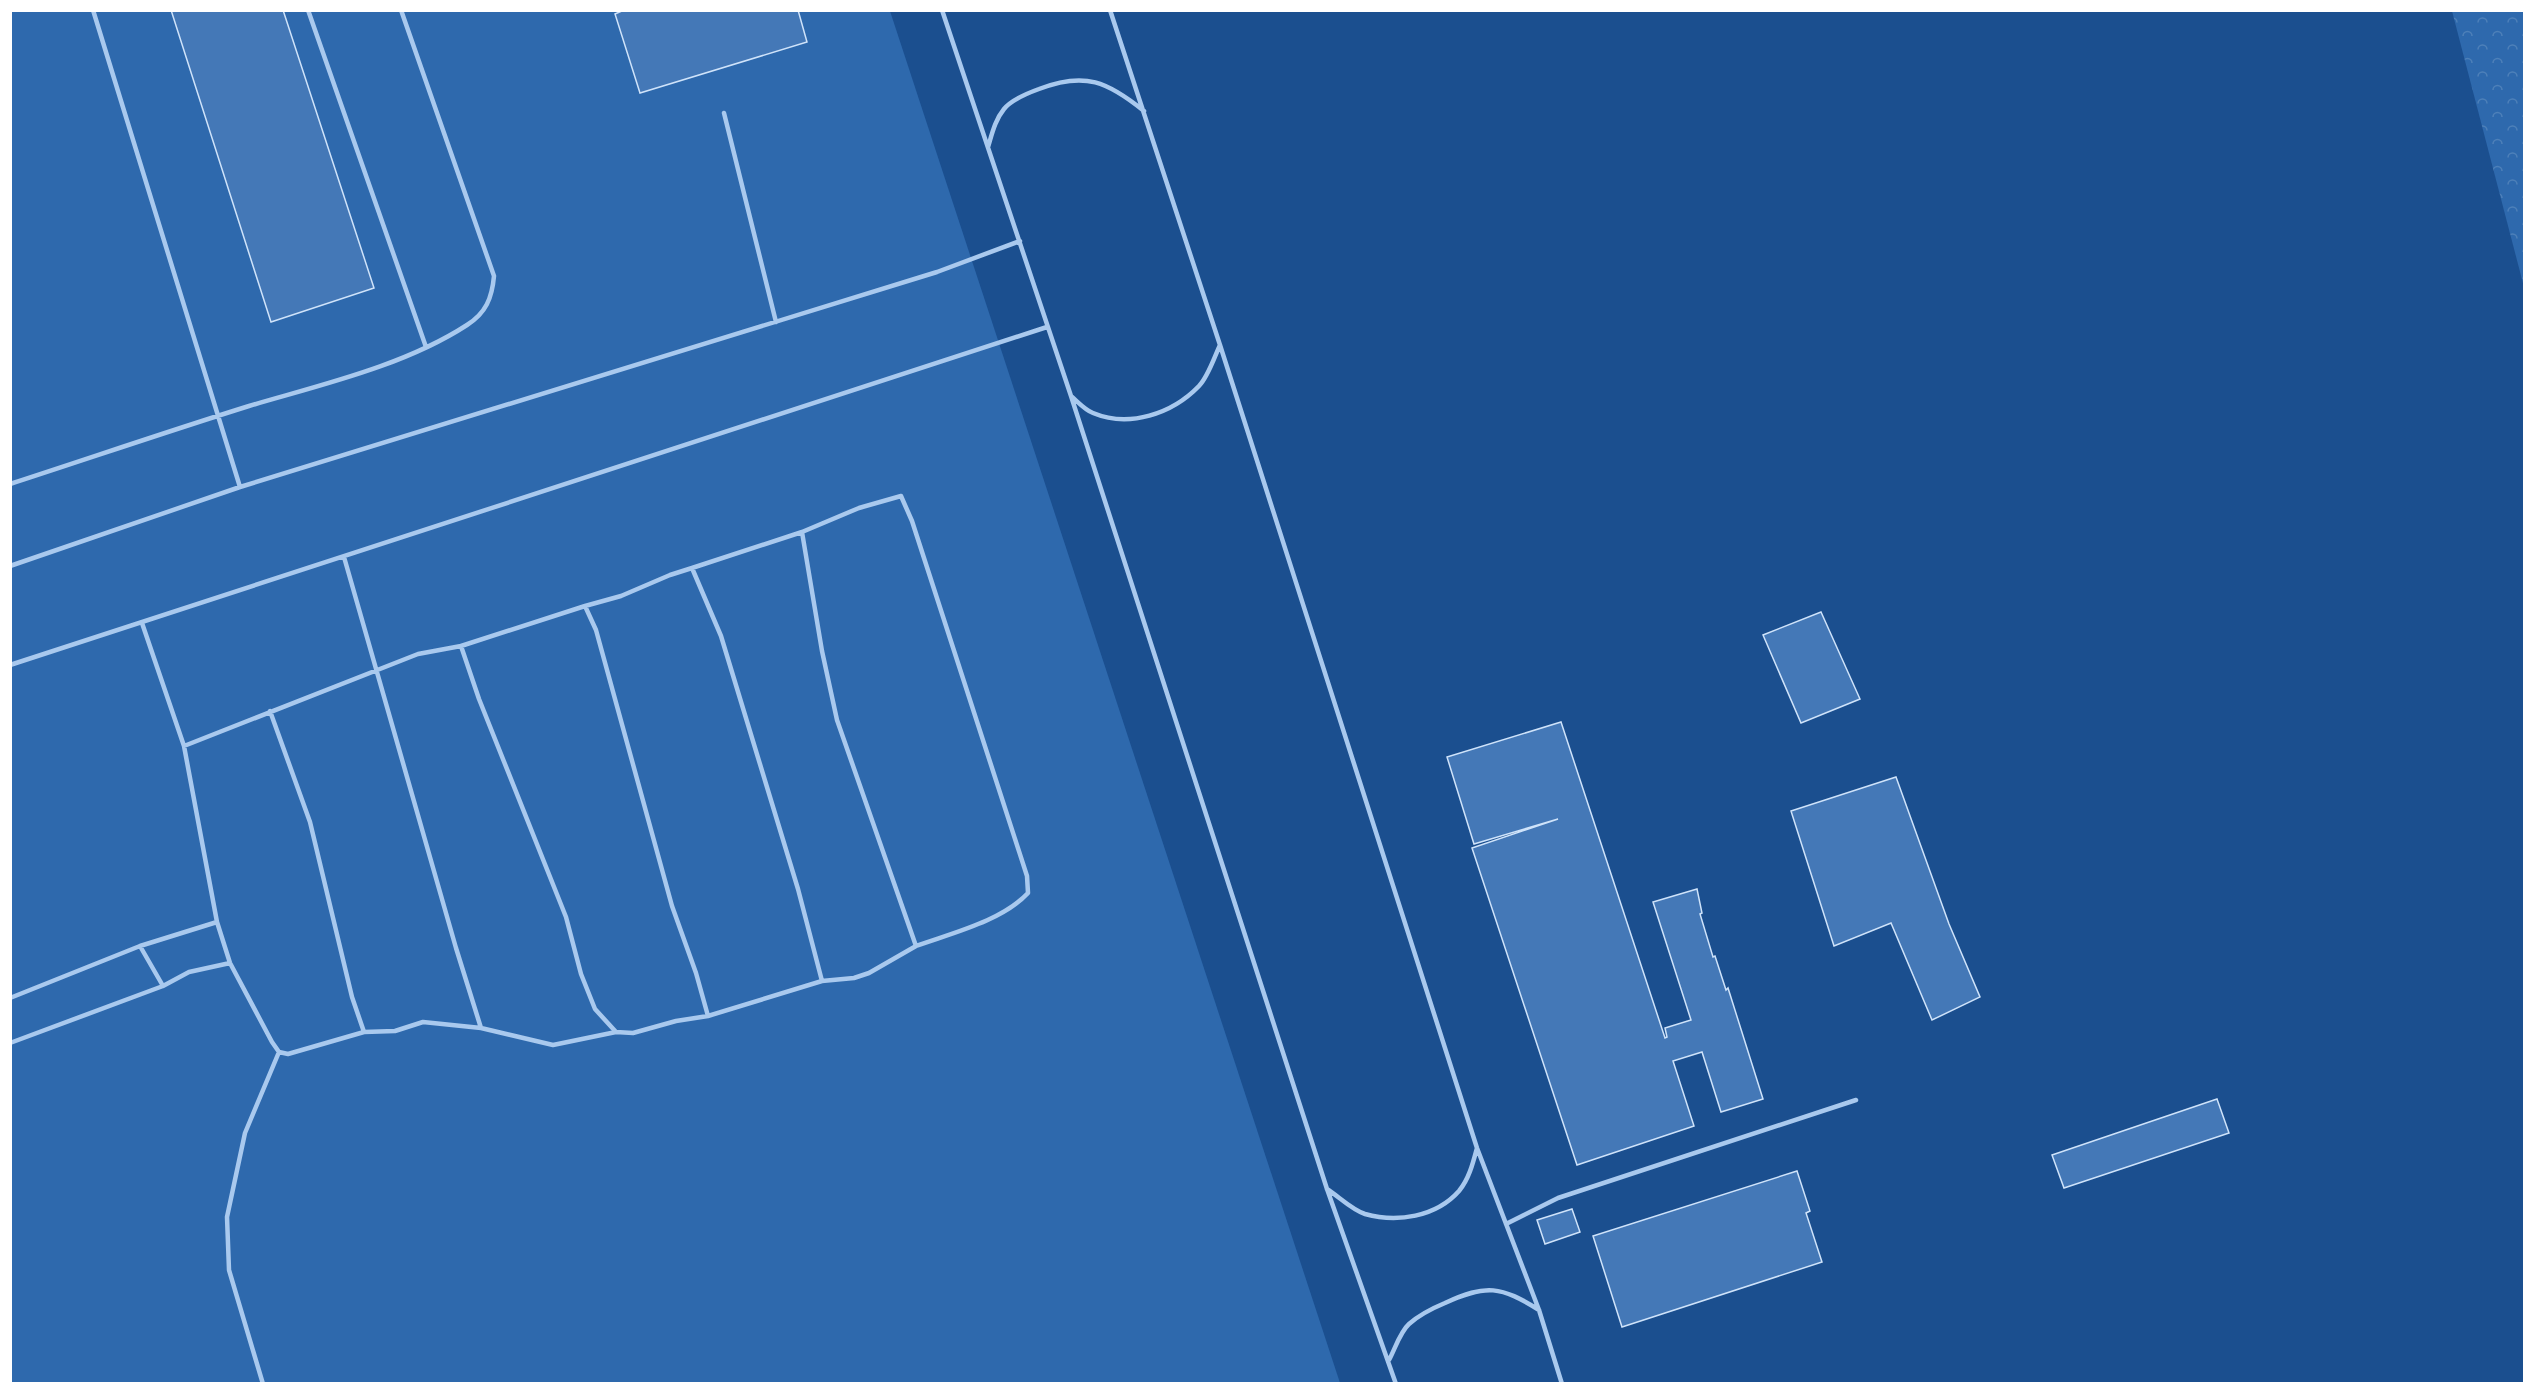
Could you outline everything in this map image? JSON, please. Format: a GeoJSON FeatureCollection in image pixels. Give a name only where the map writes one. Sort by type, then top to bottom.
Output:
{"type":"FeatureCollection","features":[{"type":"Feature","properties":{"kind":"lane"},"geometry":{"type":"LineString","coordinates":[[93,10],[240,487]]}},
{"type":"Feature","properties":{"kind":"lane"},"geometry":{"type":"LineString","coordinates":[[308,10],[426,347]]}},
{"type":"Feature","properties":{"kind":"lane"},"geometry":{"type":"LineString","coordinates":[[10,484],[219,415],[359,373],[426,347],[468,325],[483,312],[492,296],[494,276],[401,10]]}},
{"type":"Feature","properties":{"kind":"lane"},"geometry":{"type":"LineString","coordinates":[[942,10],[1071,396],[1327,1189],[1396,1383]]}},
{"type":"Feature","properties":{"kind":"lane"},"geometry":{"type":"LineString","coordinates":[[1110,10],[1478,1148],[1539,1311],[1562,1383]]}},
{"type":"Feature","properties":{"kind":"lane"},"geometry":{"type":"LineString","coordinates":[[988,149],[996,121],[1005,107],[1027,93],[1060,81],[1092,81],[1120,92],[1144,111]]}},
{"type":"Feature","properties":{"kind":"lane"},"geometry":{"type":"LineString","coordinates":[[724,113],[776,322]]}},
{"type":"Feature","properties":{"kind":"lane"},"geometry":{"type":"LineString","coordinates":[[10,566],[240,487],[937,272],[1020,241]]}},
{"type":"Feature","properties":{"kind":"lane"},"geometry":{"type":"LineString","coordinates":[[10,666],[1047,327]]}},
{"type":"Feature","properties":{"kind":"lane"},"geometry":{"type":"LineString","coordinates":[[1071,396],[1091,412],[1119,420],[1147,417],[1177,403],[1200,386],[1220,345]]}},
{"type":"Feature","properties":{"kind":"lane"},"geometry":{"type":"LineString","coordinates":[[142,622],[184,746],[217,922],[230,963],[279,1052],[288,1054],[364,1032],[395,1030],[423,1022],[481,1028],[554,1045],[616,1032],[633,1033],[676,1021],[708,1016],[822,981],[854,978],[869,973],[916,946],[999,915],[1017,905],[1028,893],[1028,876],[915,531],[901,496],[859,508],[802,532],[670,575],[621,596],[461,646],[418,654],[184,746]]}},
{"type":"Feature","properties":{"kind":"lane"},"geometry":{"type":"LineString","coordinates":[[802,532],[822,651],[837,720],[916,946]]}},
{"type":"Feature","properties":{"kind":"lane"},"geometry":{"type":"LineString","coordinates":[[344,556],[481,1028]]}},
{"type":"Feature","properties":{"kind":"lane"},"geometry":{"type":"LineString","coordinates":[[692,568],[721,636],[798,889],[822,981]]}},
{"type":"Feature","properties":{"kind":"lane"},"geometry":{"type":"LineString","coordinates":[[585,606],[596,630],[672,906],[696,973],[708,1016]]}},
{"type":"Feature","properties":{"kind":"lane"},"geometry":{"type":"LineString","coordinates":[[461,646],[479,699],[566,917],[581,974],[595,1009],[616,1032]]}},
{"type":"Feature","properties":{"kind":"lane"},"geometry":{"type":"LineString","coordinates":[[270,711],[310,822],[352,997],[364,1032]]}},
{"type":"Feature","properties":{"kind":"lane"},"geometry":{"type":"LineString","coordinates":[[10,998],[140,946],[217,922]]}},
{"type":"Feature","properties":{"kind":"lane"},"geometry":{"type":"LineString","coordinates":[[140,946],[163,986]]}},
{"type":"Feature","properties":{"kind":"lane"},"geometry":{"type":"LineString","coordinates":[[10,1043],[163,986],[189,972],[230,963]]}},
{"type":"Feature","properties":{"kind":"lane"},"geometry":{"type":"LineString","coordinates":[[263,1383],[230,1270],[227,1217],[245,1133],[279,1052]]}},
{"type":"Feature","properties":{"kind":"lane"},"geometry":{"type":"LineString","coordinates":[[1506,1224],[1558,1198],[1856,1100]]}},
{"type":"Feature","properties":{"kind":"lane"},"geometry":{"type":"LineString","coordinates":[[1327,1189],[1364,1214],[1403,1219],[1437,1209],[1459,1191],[1469,1174],[1478,1148]]}},
{"type":"Feature","properties":{"kind":"lane"},"geometry":{"type":"LineString","coordinates":[[1389,1360],[1408,1325],[1435,1307],[1470,1291],[1495,1290],[1517,1296],[1539,1311]]}},
{"type":"Feature","properties":{"kind":"green space"},"geometry":{"type":"Polygon","coordinates":[[[10,11],[890,11],[1340,1383],[11,1383],[10,11]]]}},
{"type":"Feature","properties":{"kind":"green space"},"geometry":{"type":"Polygon","coordinates":[[[2452,11],[2524,11],[2524,287],[2452,11]]]}},
{"type":"Feature","properties":{"kind":"building"},"geometry":{"type":"Polygon","coordinates":[[[171,10],[283,10],[374,288],[271,322],[171,10]]]}},
{"type":"Feature","properties":{"kind":"building"},"geometry":{"type":"Polygon","coordinates":[[[624,10],[798,10],[807,42],[640,93],[615,14],[624,10]]]}},
{"type":"Feature","properties":{"kind":"building"},"geometry":{"type":"Polygon","coordinates":[[[1821,612],[1860,699],[1801,723],[1763,635],[1821,612]]]}},
{"type":"Feature","properties":{"kind":"building"},"geometry":{"type":"Polygon","coordinates":[[[1561,722],[1665,1038],[1667,1037],[1665,1028],[1691,1020],[1653,902],[1697,889],[1702,913],[1700,914],[1713,957],[1715,956],[1726,990],[1728,988],[1763,1099],[1721,1112],[1702,1052],[1673,1061],[1694,1126],[1577,1165],[1472,848],[1558,819],[1474,844],[1447,757],[1561,722]]]}},
{"type":"Feature","properties":{"kind":"building"},"geometry":{"type":"Polygon","coordinates":[[[1896,777],[1949,924],[1980,997],[1932,1020],[1891,923],[1834,946],[1791,811],[1896,777]]]}},
{"type":"Feature","properties":{"kind":"building"},"geometry":{"type":"Polygon","coordinates":[[[2217,1099],[2229,1133],[2064,1188],[2052,1155],[2217,1099]]]}},
{"type":"Feature","properties":{"kind":"building"},"geometry":{"type":"Polygon","coordinates":[[[1797,1171],[1810,1211],[1806,1213],[1822,1262],[1622,1327],[1593,1236],[1797,1171]]]}},
{"type":"Feature","properties":{"kind":"building"},"geometry":{"type":"Polygon","coordinates":[[[1572,1209],[1580,1232],[1545,1244],[1537,1220],[1572,1209]]]}}]}
